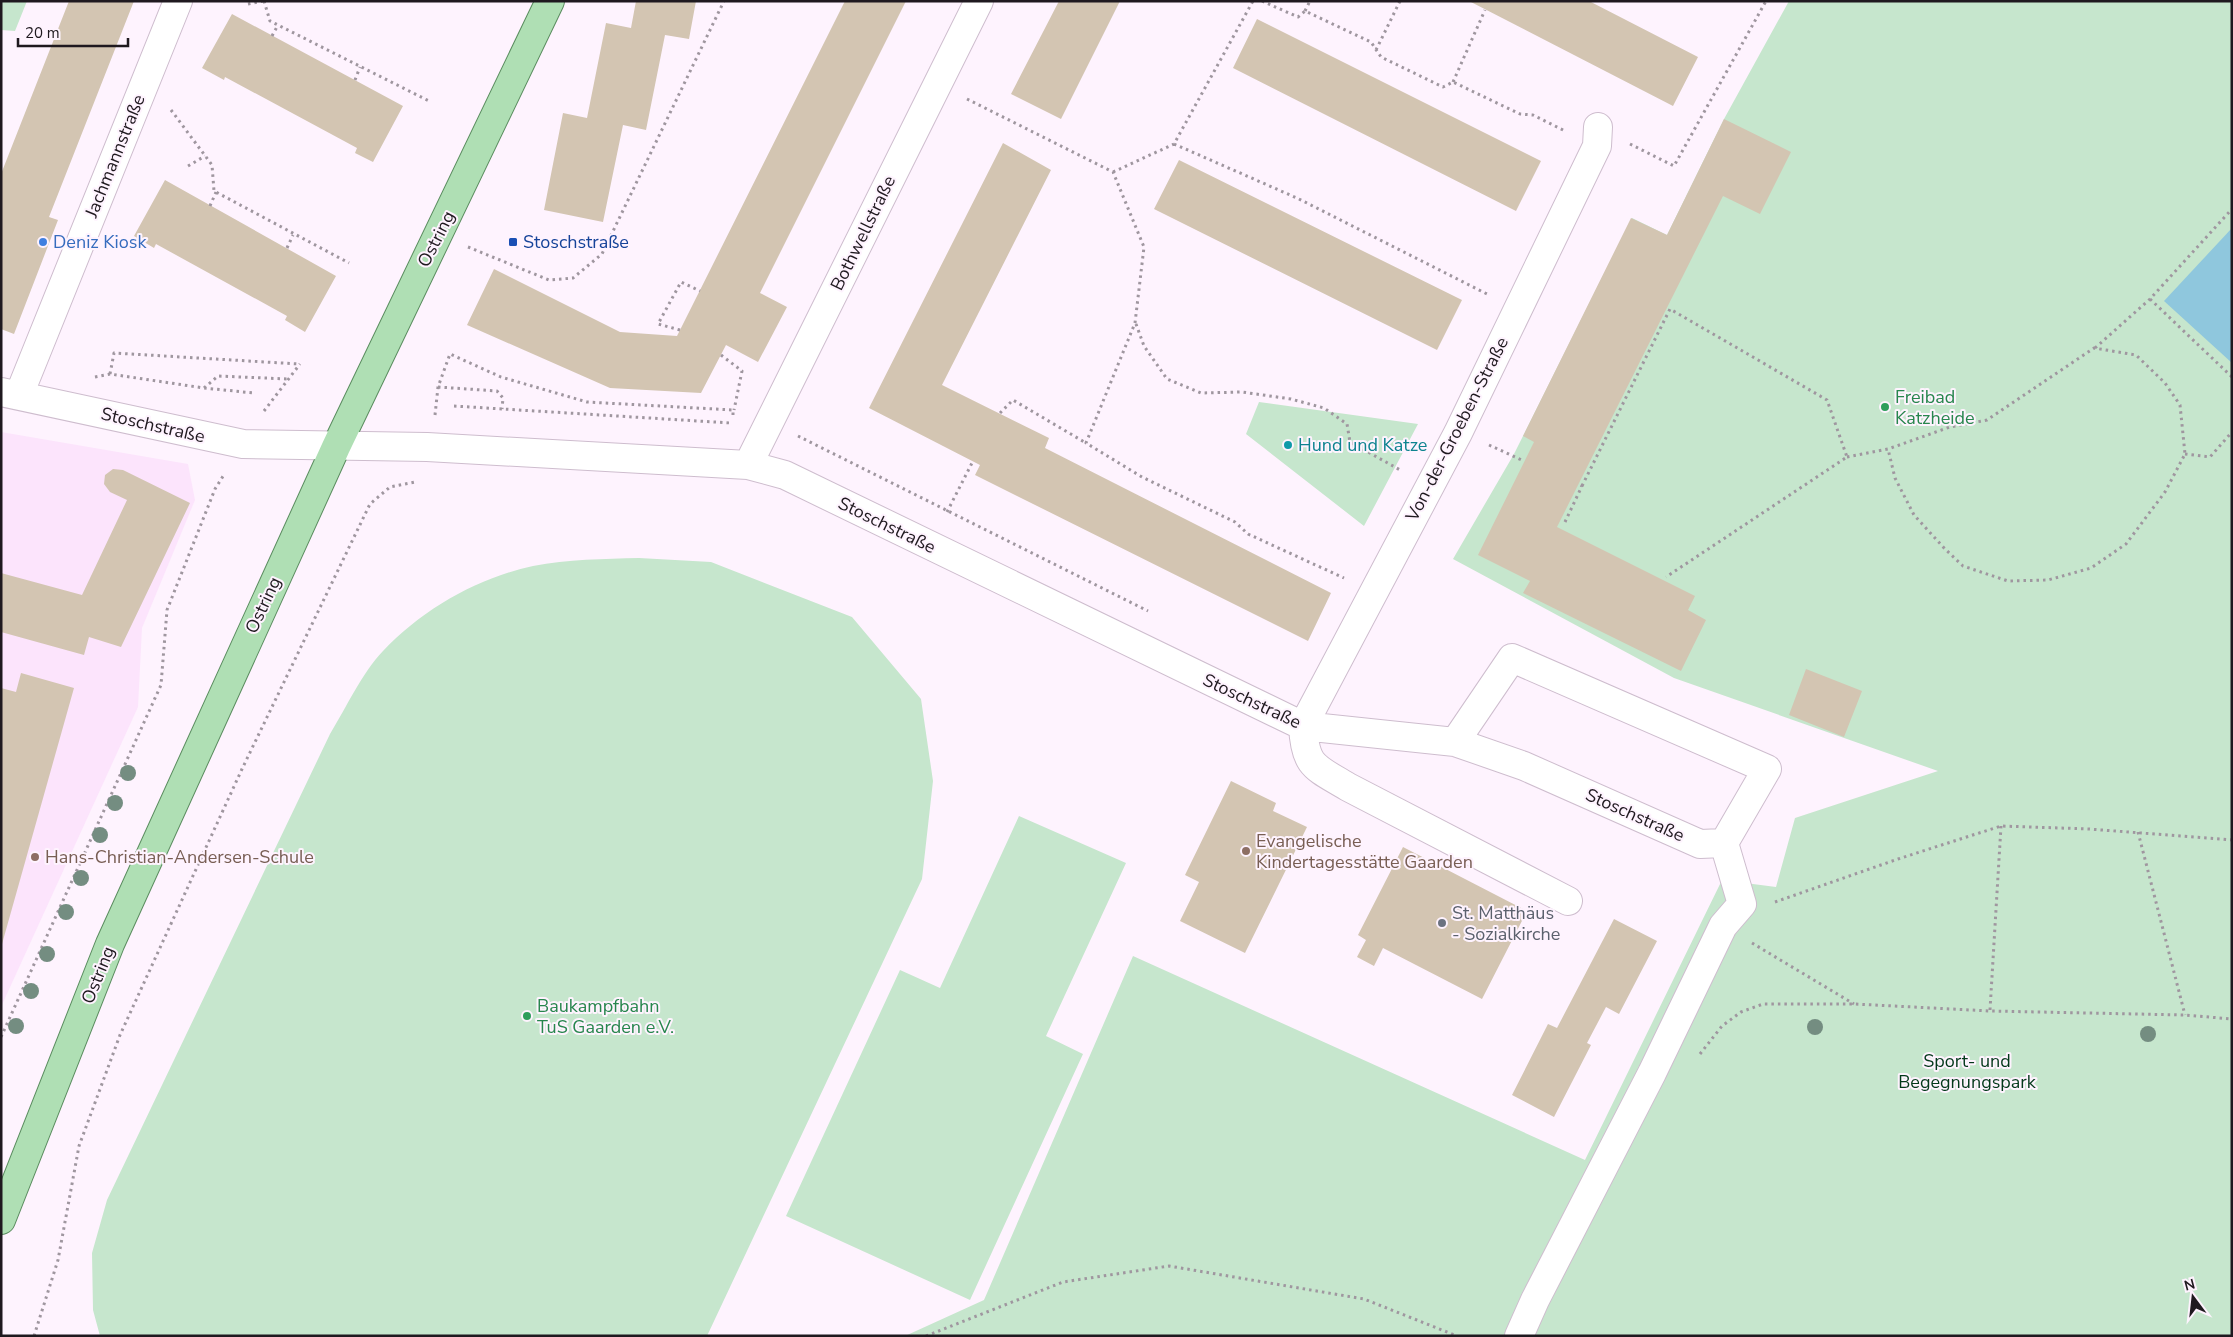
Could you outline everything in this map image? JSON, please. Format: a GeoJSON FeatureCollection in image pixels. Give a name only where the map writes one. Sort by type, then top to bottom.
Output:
{"type":"FeatureCollection","features":[{"type":"Feature","properties":{"kind":"main road","name":"Ostring"},"geometry":{"type":"LineString","coordinates":[[1,1220],[110,944],[336,447],[550,1]]}},
{"type":"Feature","properties":{"kind":"street","name":"Jachmannstraße"},"geometry":{"type":"LineString","coordinates":[[10,394],[178,1]]}},
{"type":"Feature","properties":{"kind":"street","name":"Bothwellstraße"},"geometry":{"type":"LineString","coordinates":[[748,464],[979,1]]}},
{"type":"Feature","properties":{"kind":"street","name":"Von-der-Groeben-Straße"},"geometry":{"type":"LineString","coordinates":[[1303,726],[1458,433],[1597,137]]}},
{"type":"Feature","properties":{"kind":"street","name":"Stoschstraße"},"geometry":{"type":"LineString","coordinates":[[10,394],[243,444],[426,447],[748,464],[785,475],[1303,726],[1455,742],[1524,766],[1700,844],[1724,843]]}},
{"type":"Feature","properties":{"kind":"street"},"geometry":{"type":"LineString","coordinates":[[1455,742],[1512,658],[1767,769],[1724,843],[1742,904],[1723,926],[1652,1073],[1535,1300],[1519,1336]]}},
{"type":"Feature","properties":{"kind":"street"},"geometry":{"type":"LineString","coordinates":[[1303,726],[1304,748],[1314,767],[1348,787],[1568,901]]}},
{"type":"Feature","properties":{"kind":"path"},"geometry":{"type":"LineString","coordinates":[[248,4],[264,1],[270,21],[428,101]]}},
{"type":"Feature","properties":{"kind":"path"},"geometry":{"type":"LineString","coordinates":[[438,234],[549,280],[573,278],[602,254],[724,1]]}},
{"type":"Feature","properties":{"kind":"path"},"geometry":{"type":"LineString","coordinates":[[1113,172],[1174,144],[1253,1]]}},
{"type":"Feature","properties":{"kind":"path"},"geometry":{"type":"LineString","coordinates":[[1262,1],[1298,17],[1305,11],[1310,1]]}},
{"type":"Feature","properties":{"kind":"path"},"geometry":{"type":"LineString","coordinates":[[1376,50],[1400,1]]}},
{"type":"Feature","properties":{"kind":"path"},"geometry":{"type":"LineString","coordinates":[[1453,82],[1520,114],[1533,116],[1597,137],[1674,166],[1766,1]]}},
{"type":"Feature","properties":{"kind":"path"},"geometry":{"type":"LineString","coordinates":[[1305,11],[1370,42],[1381,57],[1443,87],[1453,82],[1485,10]]}},
{"type":"Feature","properties":{"kind":"path"},"geometry":{"type":"LineString","coordinates":[[272,36],[278,25]]}},
{"type":"Feature","properties":{"kind":"path"},"geometry":{"type":"LineString","coordinates":[[355,80],[360,67]]}},
{"type":"Feature","properties":{"kind":"path"},"geometry":{"type":"LineString","coordinates":[[937,84],[1113,172],[1144,247],[1136,323],[1086,443]]}},
{"type":"Feature","properties":{"kind":"path"},"geometry":{"type":"LineString","coordinates":[[169,108],[212,165],[214,191],[293,235],[349,263]]}},
{"type":"Feature","properties":{"kind":"path"},"geometry":{"type":"LineString","coordinates":[[1174,144],[1297,198],[1516,309]]}},
{"type":"Feature","properties":{"kind":"path"},"geometry":{"type":"LineString","coordinates":[[188,166],[205,156]]}},
{"type":"Feature","properties":{"kind":"path"},"geometry":{"type":"LineString","coordinates":[[210,206],[216,192]]}},
{"type":"Feature","properties":{"kind":"path"},"geometry":{"type":"LineString","coordinates":[[1666,577],[1847,457],[1888,449],[1950,427],[1987,420],[2094,348],[2150,299],[2232,209]]}},
{"type":"Feature","properties":{"kind":"path"},"geometry":{"type":"LineString","coordinates":[[287,248],[293,235]]}},
{"type":"Feature","properties":{"kind":"path"},"geometry":{"type":"LineString","coordinates":[[680,330],[658,324],[681,282],[700,291]]}},
{"type":"Feature","properties":{"kind":"path"},"geometry":{"type":"LineString","coordinates":[[2150,299],[2232,377]]}},
{"type":"Feature","properties":{"kind":"path"},"geometry":{"type":"LineString","coordinates":[[1565,522],[1670,309],[1827,400],[1847,457]]}},
{"type":"Feature","properties":{"kind":"path"},"geometry":{"type":"LineString","coordinates":[[1136,323],[1144,346],[1167,379],[1201,393],[1242,392],[1291,399],[1324,408],[1347,424],[1350,442],[1430,486]]}},
{"type":"Feature","properties":{"kind":"path"},"geometry":{"type":"LineString","coordinates":[[1888,449],[1896,478],[1914,515],[1944,549],[1963,566],[2008,581],[2048,580],[2091,568],[2126,544],[2165,492],[2185,454],[2180,405],[2166,382],[2136,355],[2094,348]]}},
{"type":"Feature","properties":{"kind":"path"},"geometry":{"type":"LineString","coordinates":[[1,1037],[161,685],[167,610],[215,489],[258,419],[300,364],[114,353],[110,374]]}},
{"type":"Feature","properties":{"kind":"path"},"geometry":{"type":"LineString","coordinates":[[34,1336],[58,1260],[79,1146],[120,1035],[242,768],[370,504],[390,488],[416,482],[434,420],[438,387],[450,354],[501,377],[587,402],[733,410],[786,430],[1151,612]]}},
{"type":"Feature","properties":{"kind":"path"},"geometry":{"type":"LineString","coordinates":[[454,406],[733,424],[733,410],[742,370],[721,355]]}},
{"type":"Feature","properties":{"kind":"path"},"geometry":{"type":"LineString","coordinates":[[92,378],[110,374],[204,388],[254,393]]}},
{"type":"Feature","properties":{"kind":"path"},"geometry":{"type":"LineString","coordinates":[[204,388],[218,376],[289,379]]}},
{"type":"Feature","properties":{"kind":"path"},"geometry":{"type":"LineString","coordinates":[[438,387],[497,391],[503,398],[502,409]]}},
{"type":"Feature","properties":{"kind":"path"},"geometry":{"type":"LineString","coordinates":[[1000,414],[1013,400],[1142,477],[1235,522],[1248,534],[1374,592]]}},
{"type":"Feature","properties":{"kind":"path"},"geometry":{"type":"LineString","coordinates":[[2185,454],[2210,457],[2232,432]]}},
{"type":"Feature","properties":{"kind":"path"},"geometry":{"type":"LineString","coordinates":[[1458,433],[1524,461]]}},
{"type":"Feature","properties":{"kind":"path"},"geometry":{"type":"LineString","coordinates":[[929,545],[974,461]]}},
{"type":"Feature","properties":{"kind":"path"},"geometry":{"type":"LineString","coordinates":[[1578,484],[1582,486]]}},
{"type":"Feature","properties":{"kind":"path"},"geometry":{"type":"LineString","coordinates":[[1990,1010],[2001,826]]}},
{"type":"Feature","properties":{"kind":"path"},"geometry":{"type":"LineString","coordinates":[[1742,904],[1776,902],[1898,858],[2001,826],[2138,832],[2232,840]]}},
{"type":"Feature","properties":{"kind":"path"},"geometry":{"type":"LineString","coordinates":[[2138,832],[2185,1015]]}},
{"type":"Feature","properties":{"kind":"path"},"geometry":{"type":"LineString","coordinates":[[1723,926],[1854,1004]]}},
{"type":"Feature","properties":{"kind":"path"},"geometry":{"type":"LineString","coordinates":[[1698,1057],[1722,1026],[1741,1012],[1763,1004],[1854,1004],[2185,1015],[2232,1020]]}},
{"type":"Feature","properties":{"kind":"path"},"geometry":{"type":"LineString","coordinates":[[926,1336],[1063,1282],[1169,1266],[1364,1300],[1457,1336]]}},
{"type":"Feature","properties":{"kind":"shaded area","name":"Hans-Christian-Andersen-Schule"},"geometry":{"type":"Polygon","coordinates":[[[1,432],[188,464],[195,500],[142,628],[138,707],[1,1007],[1,432]]]}},
{"type":"Feature","properties":{"kind":"green space"},"geometry":{"type":"Polygon","coordinates":[[[1,1],[27,1],[15,31],[1,30],[1,1]]]}},
{"type":"Feature","properties":{"kind":"green space","name":"Sport- und Begegnungspark"},"geometry":{"type":"Polygon","coordinates":[[[1789,1],[2232,1],[2232,1336],[905,1336],[984,1300],[1133,956],[1585,1160],[1722,880],[1776,887],[1795,818],[1938,771],[1674,678],[1453,559],[1514,454],[1632,218],[1667,235],[1724,119],[1789,1]]]}},
{"type":"Feature","properties":{"kind":"green space"},"geometry":{"type":"Polygon","coordinates":[[[1259,402],[1418,424],[1364,526],[1246,434],[1259,402]]]}},
{"type":"Feature","properties":{"kind":"green space","name":"Baukampfbahn TuS Gaarden e.V."},"geometry":{"type":"Polygon","coordinates":[[[639,558],[711,562],[852,617],[921,699],[933,781],[922,879],[707,1336],[100,1336],[93,1310],[92,1253],[107,1200],[330,734],[368,670],[383,651],[415,622],[452,597],[492,578],[512,571],[559,562],[639,558]]]}},
{"type":"Feature","properties":{"kind":"green space"},"geometry":{"type":"Polygon","coordinates":[[[1019,816],[1126,863],[1046,1036],[1083,1054],[970,1300],[786,1216],[900,970],[940,988],[1019,816]]]}},
{"type":"Feature","properties":{"kind":"water"},"geometry":{"type":"Polygon","coordinates":[[[2232,228],[2232,363],[2164,301],[2232,228]]]}},
{"type":"Feature","properties":{"kind":"building"},"geometry":{"type":"Polygon","coordinates":[[[69,1],[134,1],[49,217],[58,220],[14,334],[1,329],[1,174],[69,1]]]}},
{"type":"Feature","properties":{"kind":"building"},"geometry":{"type":"Polygon","coordinates":[[[636,1],[696,1],[689,39],[665,35],[646,130],[623,125],[603,222],[544,210],[563,113],[587,118],[606,23],[631,28],[636,1]]]}},
{"type":"Feature","properties":{"kind":"building"},"geometry":{"type":"Polygon","coordinates":[[[845,1],[906,1],[760,293],[787,307],[758,362],[726,345],[701,393],[610,388],[467,325],[494,269],[620,332],[677,336],[845,1]]]}},
{"type":"Feature","properties":{"kind":"building"},"geometry":{"type":"Polygon","coordinates":[[[1059,1],[1120,1],[1061,119],[1011,94],[1059,1]]]}},
{"type":"Feature","properties":{"kind":"building"},"geometry":{"type":"Polygon","coordinates":[[[1469,1],[1589,1],[1698,57],[1673,106],[1469,1]]]}},
{"type":"Feature","properties":{"kind":"building"},"geometry":{"type":"Polygon","coordinates":[[[232,14],[403,106],[373,162],[355,153],[357,148],[225,77],[224,80],[202,68],[232,14]]]}},
{"type":"Feature","properties":{"kind":"building"},"geometry":{"type":"Polygon","coordinates":[[[1257,19],[1541,161],[1516,211],[1233,68],[1257,19]]]}},
{"type":"Feature","properties":{"kind":"building"},"geometry":{"type":"Polygon","coordinates":[[[1724,119],[1791,152],[1760,214],[1723,196],[1557,527],[1695,596],[1688,610],[1706,620],[1681,671],[1523,593],[1530,581],[1478,555],[1534,442],[1523,436],[1631,218],[1667,235],[1724,119]]]}},
{"type":"Feature","properties":{"kind":"building"},"geometry":{"type":"Polygon","coordinates":[[[1003,143],[1051,170],[942,385],[1049,438],[1045,448],[1331,593],[1308,641],[975,475],[980,465],[869,408],[1003,143]]]}},
{"type":"Feature","properties":{"kind":"building"},"geometry":{"type":"Polygon","coordinates":[[[1179,160],[1462,300],[1437,350],[1154,209],[1179,160]]]}},
{"type":"Feature","properties":{"kind":"building"},"geometry":{"type":"Polygon","coordinates":[[[165,180],[336,276],[305,332],[285,320],[287,316],[156,244],[154,248],[134,236],[165,180]]]}},
{"type":"Feature","properties":{"kind":"building"},"geometry":{"type":"Polygon","coordinates":[[[113,469],[123,470],[190,503],[121,647],[89,637],[84,655],[1,632],[1,573],[82,595],[127,500],[110,492],[104,484],[105,475],[113,469]]]}},
{"type":"Feature","properties":{"kind":"building"},"geometry":{"type":"Polygon","coordinates":[[[1806,669],[1862,691],[1844,737],[1789,715],[1806,669]]]}},
{"type":"Feature","properties":{"kind":"building"},"geometry":{"type":"Polygon","coordinates":[[[21,673],[74,688],[2,944],[1,688],[16,692],[21,673]]]}},
{"type":"Feature","properties":{"kind":"building","name":"Evangelische Kindertagesstätte Gaarden"},"geometry":{"type":"Polygon","coordinates":[[[1231,781],[1276,803],[1273,811],[1307,827],[1245,953],[1180,921],[1199,882],[1185,875],[1231,781]]]}},
{"type":"Feature","properties":{"kind":"building","name":"St. Matthäus - Sozialkirche"},"geometry":{"type":"Polygon","coordinates":[[[1403,847],[1527,911],[1482,999],[1383,948],[1374,966],[1357,957],[1366,940],[1358,935],[1403,847]]]}},
{"type":"Feature","properties":{"kind":"building"},"geometry":{"type":"Polygon","coordinates":[[[1614,919],[1657,941],[1619,1014],[1606,1007],[1587,1043],[1591,1045],[1554,1117],[1512,1095],[1548,1024],[1557,1028],[1614,919]]]}},
{"type":"Feature","properties":{"kind":"place","name":"Deniz Kiosk"},"geometry":{"type":"Point","coordinates":[43,242]}},
{"type":"Feature","properties":{"kind":"place","name":"Stoschstraße"},"geometry":{"type":"Point","coordinates":[513,242]}},
{"type":"Feature","properties":{"kind":"place","name":"Freibad Katzheide"},"geometry":{"type":"Point","coordinates":[1885,407]}},
{"type":"Feature","properties":{"kind":"place","name":"Hund und Katze"},"geometry":{"type":"Point","coordinates":[1288,445]}},
{"type":"Feature","properties":{"kind":"place","name":"Evangelische Kindertagesstätte Gaarden"},"geometry":{"type":"Point","coordinates":[1246,851]}},
{"type":"Feature","properties":{"kind":"place","name":"Hans-Christian-Andersen-Schule"},"geometry":{"type":"Point","coordinates":[35,857]}},
{"type":"Feature","properties":{"kind":"place","name":"St. Matthäus - Sozialkirche"},"geometry":{"type":"Point","coordinates":[1442,923]}},
{"type":"Feature","properties":{"kind":"place","name":"Baukampfbahn TuS Gaarden e.V."},"geometry":{"type":"Point","coordinates":[527,1016]}}]}
